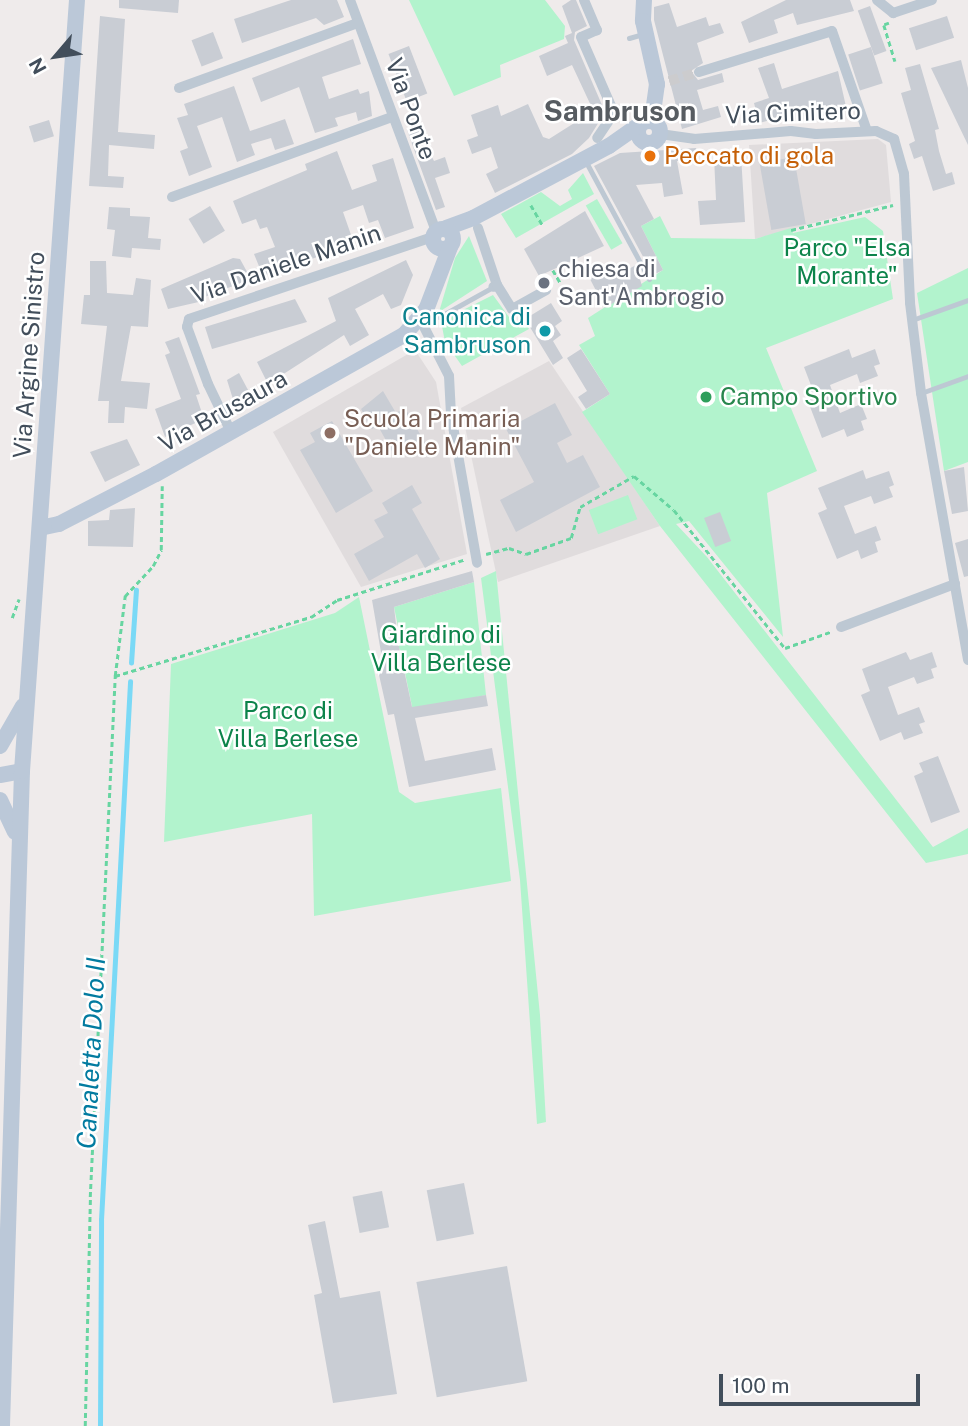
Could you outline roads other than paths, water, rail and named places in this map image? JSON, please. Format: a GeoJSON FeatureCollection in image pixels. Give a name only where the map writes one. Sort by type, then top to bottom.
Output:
{"type":"FeatureCollection","features":[{"type":"Feature","properties":{"kind":"main road","name":"Via Argine Sinistro"},"geometry":{"type":"LineString","coordinates":[[2,1426],[22,771],[77,0]]}},
{"type":"Feature","properties":{"kind":"main road"},"geometry":{"type":"LineString","coordinates":[[442,238],[476,223],[585,159],[603,142],[650,131],[663,82],[646,33],[644,0]]}},
{"type":"Feature","properties":{"kind":"main road","name":"Via Brusaura"},"geometry":{"type":"LineString","coordinates":[[40,528],[59,524],[156,474],[390,344],[420,319],[435,283],[442,238]]}},
{"type":"Feature","properties":{"kind":"main road"},"geometry":{"type":"LineString","coordinates":[[0,746],[28,694]]}},
{"type":"Feature","properties":{"kind":"main road"},"geometry":{"type":"LineString","coordinates":[[0,775],[22,771]]}},
{"type":"Feature","properties":{"kind":"main road"},"geometry":{"type":"LineString","coordinates":[[0,800],[11,817],[19,848]]}},
{"type":"Feature","properties":{"kind":"street","name":"Via Ponte"},"geometry":{"type":"LineString","coordinates":[[350,0],[392,117],[442,238]]}},
{"type":"Feature","properties":{"kind":"street"},"geometry":{"type":"LineString","coordinates":[[584,0],[597,30],[581,37],[614,113],[603,142]]}},
{"type":"Feature","properties":{"kind":"street"},"geometry":{"type":"LineString","coordinates":[[877,0],[893,13],[932,0]]}},
{"type":"Feature","properties":{"kind":"street"},"geometry":{"type":"LineString","coordinates":[[179,88],[358,23]]}},
{"type":"Feature","properties":{"kind":"street"},"geometry":{"type":"LineString","coordinates":[[699,72],[832,31],[867,131]]}},
{"type":"Feature","properties":{"kind":"street"},"geometry":{"type":"LineString","coordinates":[[172,197],[392,117]]}},
{"type":"Feature","properties":{"kind":"street","name":"Via Cimitero"},"geometry":{"type":"LineString","coordinates":[[650,131],[694,139],[791,131],[867,131],[890,135],[902,159],[912,320],[921,393],[968,660]]}},
{"type":"Feature","properties":{"kind":"street"},"geometry":{"type":"LineString","coordinates":[[476,223],[495,286],[512,309],[546,290]]}},
{"type":"Feature","properties":{"kind":"street","name":"Via Daniele Manin"},"geometry":{"type":"LineString","coordinates":[[231,432],[208,384],[187,327],[189,319],[442,238]]}},
{"type":"Feature","properties":{"kind":"street"},"geometry":{"type":"LineString","coordinates":[[420,319],[449,376],[451,415],[476,560]]}},
{"type":"Feature","properties":{"kind":"street"},"geometry":{"type":"LineString","coordinates":[[841,627],[955,584]]}},
{"type":"Feature","properties":{"kind":"lane"},"geometry":{"type":"LineString","coordinates":[[629,38],[646,33]]}},
{"type":"Feature","properties":{"kind":"lane"},"geometry":{"type":"LineString","coordinates":[[585,159],[649,279]]}},
{"type":"Feature","properties":{"kind":"lane"},"geometry":{"type":"LineString","coordinates":[[439,317],[495,286]]}},
{"type":"Feature","properties":{"kind":"lane"},"geometry":{"type":"LineString","coordinates":[[912,320],[968,300]]}},
{"type":"Feature","properties":{"kind":"lane"},"geometry":{"type":"LineString","coordinates":[[921,393],[968,376]]}},
{"type":"Feature","properties":{"kind":"waterway","name":"Canaletta Dolo II"},"geometry":{"type":"LineString","coordinates":[[131,663],[136,590]]}},
{"type":"Feature","properties":{"kind":"waterway","name":"Canaletta Dolo II"},"geometry":{"type":"LineString","coordinates":[[100,1426],[101,1220],[130,682]]}},
{"type":"Feature","properties":{"kind":"tunnel"},"geometry":{"type":"LineString","coordinates":[[669,81],[699,72]]}},
{"type":"Feature","properties":{"kind":"place","name":"Peccato di gola"},"geometry":{"type":"Point","coordinates":[650,156]}},
{"type":"Feature","properties":{"kind":"place","name":"chiesa di Sant'Ambrogio"},"geometry":{"type":"Point","coordinates":[544,283]}},
{"type":"Feature","properties":{"kind":"place","name":"Canonica di Sambruson"},"geometry":{"type":"Point","coordinates":[545,331]}},
{"type":"Feature","properties":{"kind":"place","name":"Campo Sportivo"},"geometry":{"type":"Point","coordinates":[706,397]}},
{"type":"Feature","properties":{"kind":"place","name":"Scuola Primaria \"Daniele Manin\""},"geometry":{"type":"Point","coordinates":[330,433]}},
{"type":"Feature","properties":{"kind":"district","name":"Sambruson"},"geometry":{"type":"Point","coordinates":[620,111]}},
{"type":"Feature","properties":{"kind":"park label","name":"Parco \"Elsa Morante\""},"geometry":{"type":"Point","coordinates":[847,262]}},
{"type":"Feature","properties":{"kind":"park label","name":"Giardino di Villa Berlese"},"geometry":{"type":"Point","coordinates":[441,649]}},
{"type":"Feature","properties":{"kind":"park label","name":"Parco di Villa Berlese"},"geometry":{"type":"Point","coordinates":[288,725]}}]}
